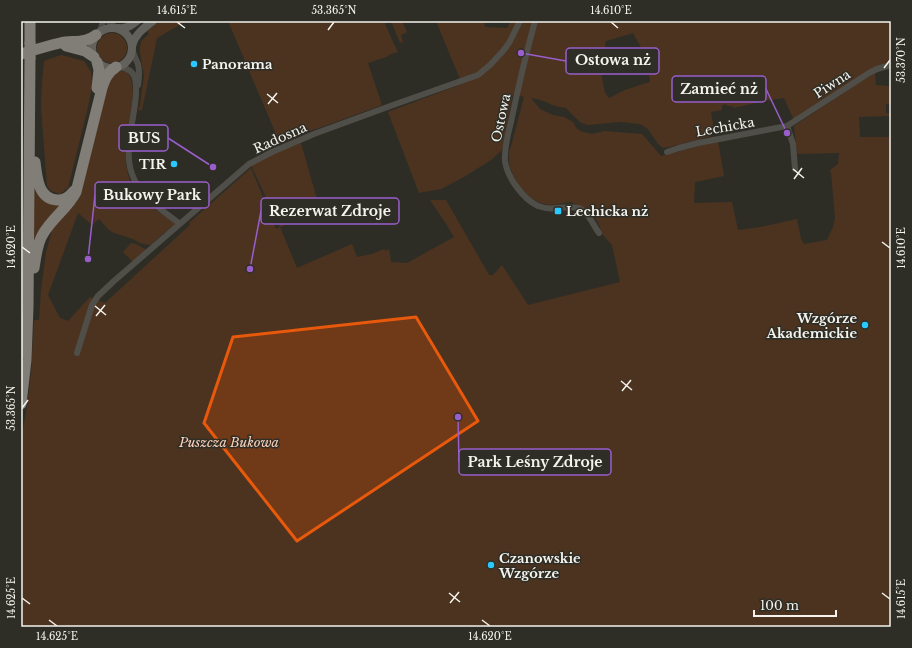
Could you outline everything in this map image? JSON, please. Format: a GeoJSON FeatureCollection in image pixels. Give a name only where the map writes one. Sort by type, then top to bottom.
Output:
{"type":"FeatureCollection","features":[{"type":"Feature","properties":{"kind":"highway"},"geometry":{"type":"LineString","coordinates":[[21,404],[26,360],[28,321],[30,128],[26,56],[30,43],[30,21]]}},
{"type":"Feature","properties":{"kind":"highway"},"geometry":{"type":"LineString","coordinates":[[26,56],[63,42],[87,40],[97,34]]}},
{"type":"Feature","properties":{"kind":"highway"},"geometry":{"type":"LineString","coordinates":[[48,47],[71,46],[85,51],[95,60],[99,67],[95,111]]}},
{"type":"Feature","properties":{"kind":"highway"},"geometry":{"type":"LineString","coordinates":[[28,321],[35,264],[40,241],[46,229],[76,192],[95,111],[102,88],[110,72],[116,67]]}},
{"type":"Feature","properties":{"kind":"highway"},"geometry":{"type":"LineString","coordinates":[[30,128],[37,176],[43,193],[50,198],[57,200],[63,199],[70,195],[78,184]]}},
{"type":"Feature","properties":{"kind":"main road"},"geometry":{"type":"LineString","coordinates":[[137,21],[127,28],[107,28],[97,34],[91,47],[95,60],[106,67],[116,67],[123,64],[131,53],[134,39],[138,33],[153,21]]}},
{"type":"Feature","properties":{"kind":"main road"},"geometry":{"type":"LineString","coordinates":[[117,28],[128,36],[132,47]]}},
{"type":"Feature","properties":{"kind":"street"},"geometry":{"type":"LineString","coordinates":[[97,34],[103,21]]}},
{"type":"Feature","properties":{"kind":"street"},"geometry":{"type":"LineString","coordinates":[[108,21],[117,28]]}},
{"type":"Feature","properties":{"kind":"street","name":"Radosna"},"geometry":{"type":"LineString","coordinates":[[77,353],[92,306],[98,296],[249,164],[264,155],[314,134],[478,75],[503,51],[509,43],[520,21]]}},
{"type":"Feature","properties":{"kind":"street","name":"Ostowa"},"geometry":{"type":"LineString","coordinates":[[535,21],[522,69],[505,153],[507,168],[518,188],[527,199],[536,205],[547,208],[574,207],[581,209],[587,214],[599,233]]}},
{"type":"Feature","properties":{"kind":"street"},"geometry":{"type":"LineString","coordinates":[[132,47],[140,73],[128,147],[128,158],[132,175],[145,196],[180,224]]}},
{"type":"Feature","properties":{"kind":"street","name":"Piwna"},"geometry":{"type":"LineString","coordinates":[[788,126],[870,73],[877,69],[891,65]]}},
{"type":"Feature","properties":{"kind":"street"},"geometry":{"type":"LineString","coordinates":[[116,67],[127,69],[133,74],[136,83],[135,99]]}},
{"type":"Feature","properties":{"kind":"street"},"geometry":{"type":"LineString","coordinates":[[788,126],[793,144],[795,169]]}},
{"type":"Feature","properties":{"kind":"street","name":"Lechicka"},"geometry":{"type":"LineString","coordinates":[[667,152],[698,142],[788,126]]}},
{"type":"Feature","properties":{"kind":"highlighted area"},"geometry":{"type":"Polygon","coordinates":[[[416,317],[478,421],[297,541],[204,423],[233,337],[416,317]]]}},
{"type":"Feature","properties":{"kind":"green space"},"geometry":{"type":"Polygon","coordinates":[[[160,21],[186,21],[157,38],[142,110],[138,110],[144,76],[140,46],[142,40],[149,34],[147,31],[160,21]]]}},
{"type":"Feature","properties":{"kind":"green space"},"geometry":{"type":"Polygon","coordinates":[[[228,21],[384,21],[398,52],[368,63],[382,105],[279,141],[228,21]]]}},
{"type":"Feature","properties":{"kind":"green space"},"geometry":{"type":"Polygon","coordinates":[[[391,21],[402,21],[407,32],[401,35],[403,42],[400,43],[391,21]]]}},
{"type":"Feature","properties":{"kind":"green space","name":"Puszcza Bukowa"},"geometry":{"type":"Polygon","coordinates":[[[436,21],[484,21],[485,27],[507,28],[511,21],[891,21],[890,62],[794,120],[784,98],[733,108],[733,106],[727,106],[725,104],[722,106],[722,110],[711,112],[713,124],[711,136],[670,147],[663,148],[658,144],[648,129],[640,124],[620,122],[588,125],[580,122],[566,108],[531,98],[540,109],[553,115],[564,117],[573,122],[577,129],[583,132],[592,134],[605,131],[642,134],[661,156],[718,141],[724,176],[695,182],[694,203],[732,202],[738,230],[761,227],[797,219],[801,239],[804,244],[827,240],[833,227],[835,218],[831,172],[829,171],[838,164],[839,153],[797,154],[794,126],[875,73],[876,85],[889,86],[891,104],[886,104],[886,113],[891,114],[891,116],[859,117],[860,137],[891,137],[891,627],[21,627],[21,442],[31,373],[34,320],[39,320],[46,252],[52,230],[78,196],[108,78],[121,71],[128,74],[131,81],[133,92],[132,105],[125,148],[129,178],[138,193],[149,205],[177,224],[149,245],[114,233],[109,230],[99,219],[92,225],[78,213],[48,295],[60,318],[68,321],[90,297],[105,303],[190,225],[189,223],[251,168],[276,229],[280,227],[297,268],[352,244],[357,257],[372,254],[384,249],[386,251],[389,249],[391,262],[407,263],[454,237],[430,200],[446,200],[489,275],[493,275],[502,265],[528,305],[620,282],[612,245],[603,235],[598,222],[589,211],[571,202],[550,205],[540,203],[530,197],[520,187],[513,175],[509,164],[509,152],[524,97],[513,94],[502,150],[491,160],[441,189],[419,193],[388,112],[462,84],[436,21]],[[633,33],[606,41],[606,67],[600,68],[605,93],[609,98],[627,89],[650,82],[647,58],[633,33]]]}},
{"type":"Feature","properties":{"kind":"green space"},"geometry":{"type":"Polygon","coordinates":[[[112,33],[123,37],[127,48],[123,59],[112,63],[101,59],[97,48],[101,37],[112,33]]]}},
{"type":"Feature","properties":{"kind":"green space"},"geometry":{"type":"Polygon","coordinates":[[[61,55],[84,61],[91,72],[92,87],[68,188],[60,194],[51,191],[47,186],[41,107],[44,61],[61,55]]]}},
{"type":"Feature","properties":{"kind":"green space"},"geometry":{"type":"Polygon","coordinates":[[[301,143],[320,210],[280,227],[251,165],[275,152],[301,143]]]}},
{"type":"Feature","properties":{"kind":"green space"},"geometry":{"type":"Polygon","coordinates":[[[34,188],[62,202],[34,246],[34,188]]]}},
{"type":"Feature","properties":{"kind":"green space"},"geometry":{"type":"Polygon","coordinates":[[[131,243],[145,249],[145,252],[133,262],[123,252],[131,243]]]}},
{"type":"Feature","properties":{"kind":"place","name":"Ostowa nż"},"geometry":{"type":"Point","coordinates":[521,53]}},
{"type":"Feature","properties":{"kind":"place","name":"Panorama"},"geometry":{"type":"Point","coordinates":[194,64]}},
{"type":"Feature","properties":{"kind":"place","name":"Zamieć nż"},"geometry":{"type":"Point","coordinates":[787,133]}},
{"type":"Feature","properties":{"kind":"place","name":"TIR"},"geometry":{"type":"Point","coordinates":[174,164]}},
{"type":"Feature","properties":{"kind":"place","name":"BUS"},"geometry":{"type":"Point","coordinates":[213,167]}},
{"type":"Feature","properties":{"kind":"place","name":"Lechicka nż"},"geometry":{"type":"Point","coordinates":[558,211]}},
{"type":"Feature","properties":{"kind":"place","name":"Bukowy Park"},"geometry":{"type":"Point","coordinates":[88,259]}},
{"type":"Feature","properties":{"kind":"place","name":"Rezerwat Zdroje"},"geometry":{"type":"Point","coordinates":[250,269]}},
{"type":"Feature","properties":{"kind":"place","name":"Wzgórze Akademickie"},"geometry":{"type":"Point","coordinates":[865,325]}},
{"type":"Feature","properties":{"kind":"place","name":"Park Leśny Zdroje"},"geometry":{"type":"Point","coordinates":[458,417]}},
{"type":"Feature","properties":{"kind":"place","name":"Czanowskie Wzgórze"},"geometry":{"type":"Point","coordinates":[491,565]}}]}
